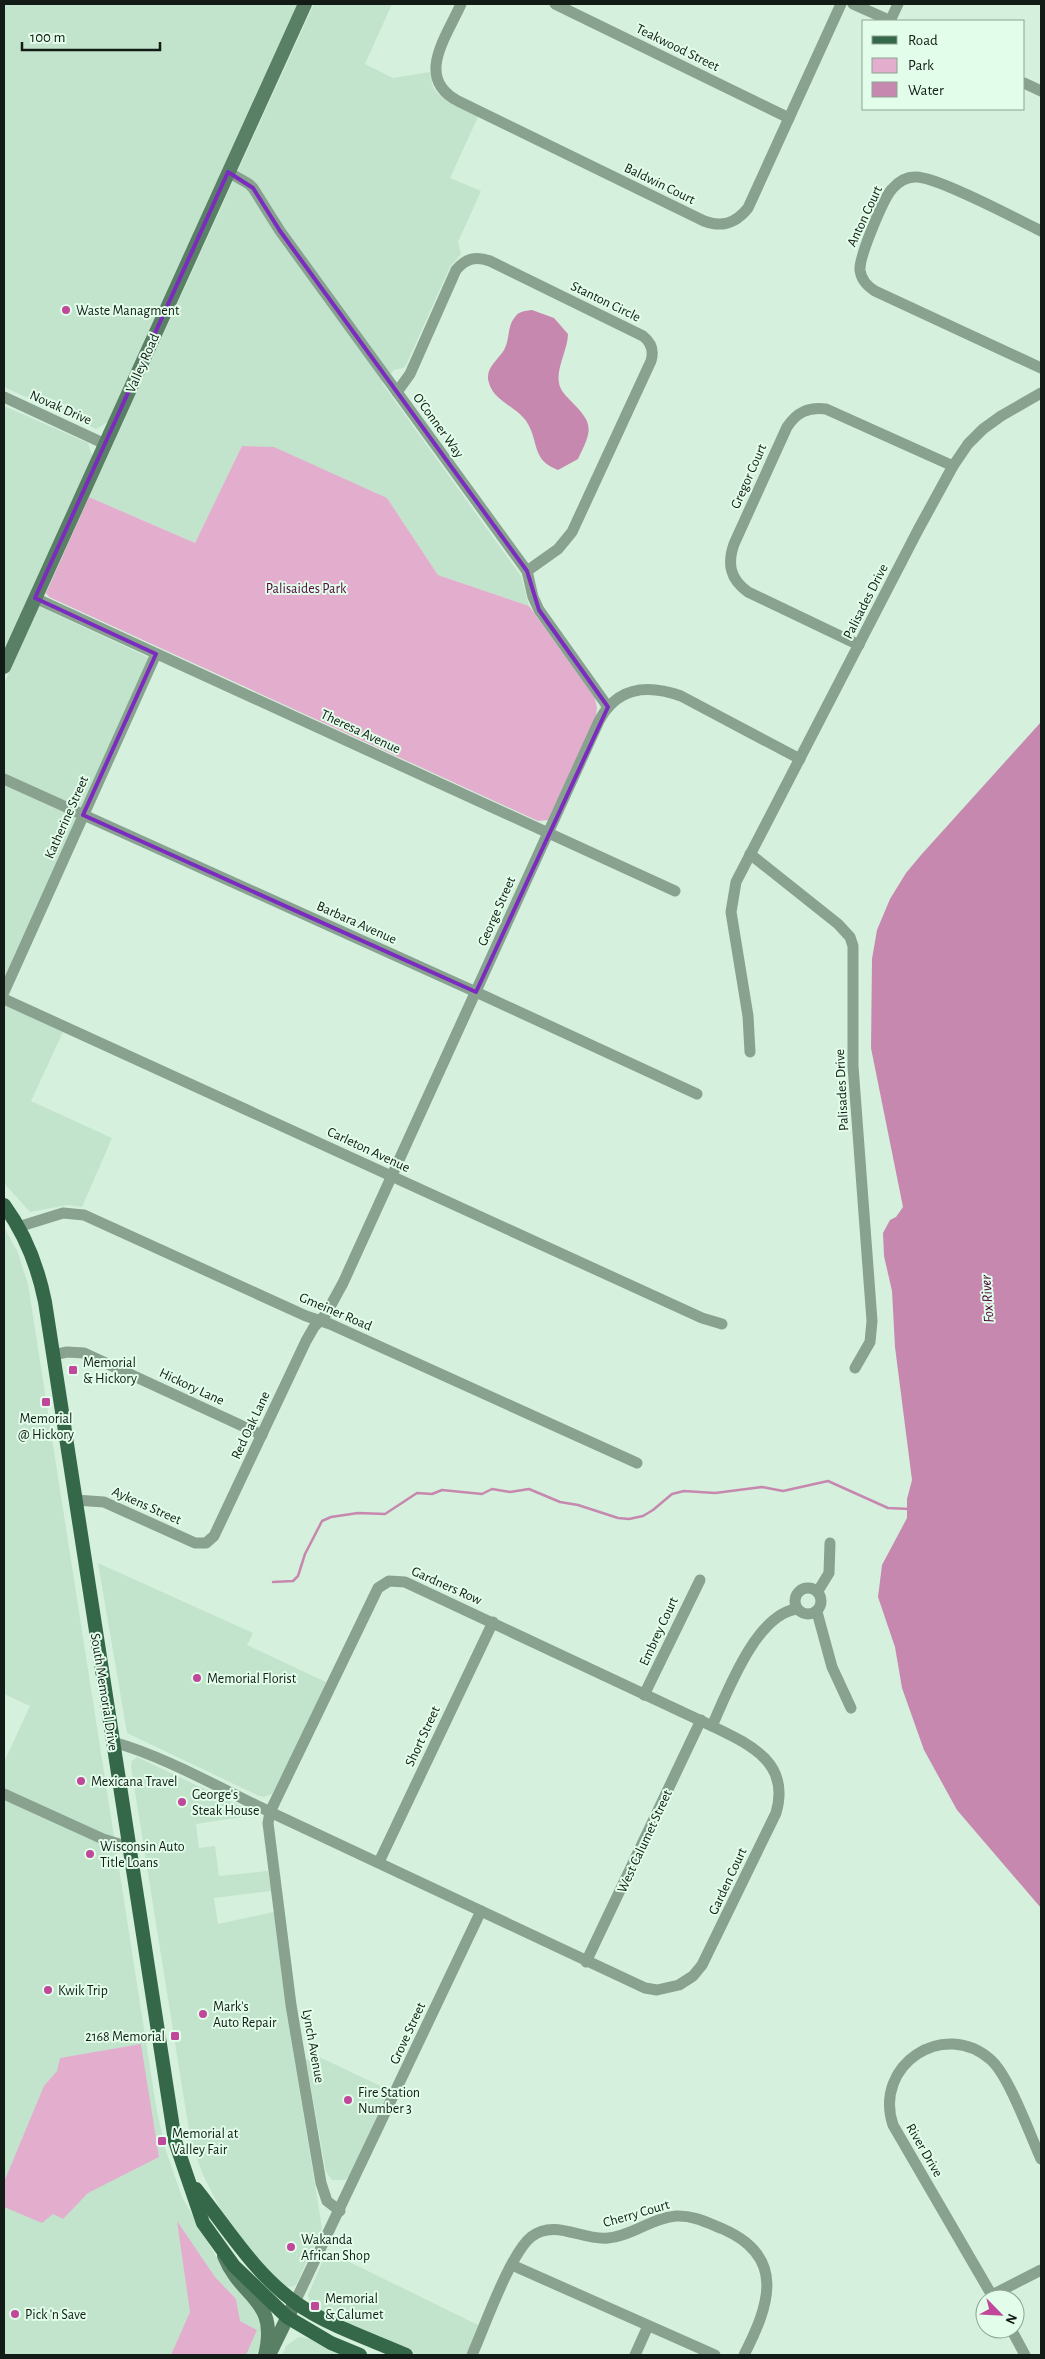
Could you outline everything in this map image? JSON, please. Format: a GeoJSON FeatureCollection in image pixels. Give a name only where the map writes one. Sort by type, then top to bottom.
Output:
{"type":"FeatureCollection","features":[{"type":"Feature","properties":{"kind":"main road","name":"Valley Road"},"geometry":{"type":"LineString","coordinates":[[4,667],[305,4]]}},
{"type":"Feature","properties":{"kind":"main road","name":"South Memorial Drive"},"geometry":{"type":"LineString","coordinates":[[4,1205],[18,1227],[35,1262],[41,1282],[170,2114],[176,2141],[192,2184],[203,2223],[250,2283],[287,2317],[331,2343],[360,2355]]}},
{"type":"Feature","properties":{"kind":"main road","name":"South Memorial Drive"},"geometry":{"type":"LineString","coordinates":[[192,2184],[251,2261],[295,2302],[341,2327],[406,2355]]}},
{"type":"Feature","properties":{"kind":"main road"},"geometry":{"type":"LineString","coordinates":[[221,2248],[235,2279],[259,2303],[267,2316],[269,2333],[267,2355]]}},
{"type":"Feature","properties":{"kind":"main road"},"geometry":{"type":"LineString","coordinates":[[267,2355],[295,2302]]}},
{"type":"Feature","properties":{"kind":"street","name":"Baldwin Court"},"geometry":{"type":"LineString","coordinates":[[461,4],[435,65],[436,78],[444,92],[458,101],[711,224],[729,223],[736,220],[748,208],[841,4]]}},
{"type":"Feature","properties":{"kind":"street","name":"Teakwood Street"},"geometry":{"type":"LineString","coordinates":[[555,4],[789,118]]}},
{"type":"Feature","properties":{"kind":"street"},"geometry":{"type":"LineString","coordinates":[[853,4],[889,20]]}},
{"type":"Feature","properties":{"kind":"street"},"geometry":{"type":"LineString","coordinates":[[891,20],[898,4]]}},
{"type":"Feature","properties":{"kind":"street"},"geometry":{"type":"LineString","coordinates":[[1025,83],[1041,91]]}},
{"type":"Feature","properties":{"kind":"street","name":"O'Conner Way"},"geometry":{"type":"LineString","coordinates":[[228,172],[253,188],[280,231],[527,571],[533,597],[539,610],[608,707]]}},
{"type":"Feature","properties":{"kind":"street","name":"Anton Court"},"geometry":{"type":"LineString","coordinates":[[1041,230],[931,180],[910,177],[898,183],[889,193],[862,253],[860,268],[865,283],[874,291],[1041,368]]}},
{"type":"Feature","properties":{"kind":"street","name":"Stanton Circle"},"geometry":{"type":"LineString","coordinates":[[396,392],[410,374],[456,270],[462,263],[474,258],[490,261],[649,340],[653,351],[651,362],[572,532],[558,549],[527,571]]}},
{"type":"Feature","properties":{"kind":"street","name":"Palisades Drive"},"geometry":{"type":"LineString","coordinates":[[750,1052],[748,1016],[732,912],[732,897],[736,882],[953,466],[965,448],[983,429],[1040,396]]}},
{"type":"Feature","properties":{"kind":"street","name":"Novak Drive"},"geometry":{"type":"LineString","coordinates":[[4,397],[105,444]]}},
{"type":"Feature","properties":{"kind":"street","name":"Gregor Court"},"geometry":{"type":"LineString","coordinates":[[860,644],[748,592],[736,582],[732,575],[730,560],[734,544],[787,427],[796,415],[803,411],[826,409],[953,466]]}},
{"type":"Feature","properties":{"kind":"street","name":"Theresa Avenue"},"geometry":{"type":"LineString","coordinates":[[35,598],[675,891]]}},
{"type":"Feature","properties":{"kind":"street","name":"Katherine Street"},"geometry":{"type":"LineString","coordinates":[[4,992],[156,654]]}},
{"type":"Feature","properties":{"kind":"street","name":"George Street"},"geometry":{"type":"LineString","coordinates":[[320,1320],[333,1303],[599,721],[608,707],[618,699],[637,690],[657,689],[668,691],[681,696],[800,759]]}},
{"type":"Feature","properties":{"kind":"street","name":"Barbara Avenue"},"geometry":{"type":"LineString","coordinates":[[4,779],[697,1094]]}},
{"type":"Feature","properties":{"kind":"street","name":"Palisades Drive"},"geometry":{"type":"LineString","coordinates":[[750,854],[838,924],[850,937],[853,946],[853,1066],[872,1321],[870,1342],[855,1368]]}},
{"type":"Feature","properties":{"kind":"street","name":"Carleton Avenue"},"geometry":{"type":"LineString","coordinates":[[4,998],[702,1318],[722,1324]]}},
{"type":"Feature","properties":{"kind":"street","name":"Gmeiner Road"},"geometry":{"type":"LineString","coordinates":[[18,1227],[63,1213],[84,1215],[637,1464]]}},
{"type":"Feature","properties":{"kind":"street","name":"Red Oak Lane"},"geometry":{"type":"LineString","coordinates":[[206,1543],[214,1536],[306,1341],[320,1320]]}},
{"type":"Feature","properties":{"kind":"street","name":"Hickory Lane"},"geometry":{"type":"LineString","coordinates":[[53,1355],[67,1352],[84,1353],[262,1434]]}},
{"type":"Feature","properties":{"kind":"street","name":"Aykens Street"},"geometry":{"type":"LineString","coordinates":[[75,1500],[104,1502],[195,1543],[206,1543]]}},
{"type":"Feature","properties":{"kind":"street"},"geometry":{"type":"LineString","coordinates":[[818,1591],[829,1573],[830,1543]]}},
{"type":"Feature","properties":{"kind":"street","name":"Embrey Court"},"geometry":{"type":"LineString","coordinates":[[644,1695],[700,1580]]}},
{"type":"Feature","properties":{"kind":"street","name":"Gardners Row"},"geometry":{"type":"LineString","coordinates":[[270,1812],[378,1588],[389,1581],[405,1582],[701,1720]]}},
{"type":"Feature","properties":{"kind":"street"},"geometry":{"type":"LineString","coordinates":[[817,1612],[804,1614],[797,1609],[795,1600],[802,1590],[810,1588],[818,1591],[822,1599],[817,1612],[832,1667],[851,1708]]}},
{"type":"Feature","properties":{"kind":"street"},"geometry":{"type":"LineString","coordinates":[[712,1726],[748,1650],[772,1622],[797,1609]]}},
{"type":"Feature","properties":{"kind":"street","name":"Short Street"},"geometry":{"type":"LineString","coordinates":[[379,1862],[493,1622]]}},
{"type":"Feature","properties":{"kind":"street","name":"Garden Court"},"geometry":{"type":"LineString","coordinates":[[586,1962],[634,1984],[652,1989],[678,1985],[693,1976],[702,1965],[776,1813],[779,1796],[774,1772],[761,1753],[701,1720]]}},
{"type":"Feature","properties":{"kind":"street","name":"West Calumet Street"},"geometry":{"type":"LineString","coordinates":[[586,1962],[701,1720]]}},
{"type":"Feature","properties":{"kind":"street"},"geometry":{"type":"LineString","coordinates":[[113,1742],[149,1754],[586,1962]]}},
{"type":"Feature","properties":{"kind":"street"},"geometry":{"type":"LineString","coordinates":[[4,1794],[102,1839],[129,1847]]}},
{"type":"Feature","properties":{"kind":"street","name":"Lynch Avenue"},"geometry":{"type":"LineString","coordinates":[[270,1812],[269,1838],[292,2008],[321,2183],[327,2201],[340,2212]]}},
{"type":"Feature","properties":{"kind":"street","name":"Grove Street"},"geometry":{"type":"LineString","coordinates":[[295,2302],[340,2212],[481,1911]]}},
{"type":"Feature","properties":{"kind":"street","name":"River Drive"},"geometry":{"type":"LineString","coordinates":[[988,2289],[893,2125],[890,2098],[896,2077],[914,2056],[931,2047],[947,2044],[962,2045],[985,2055],[1001,2072],[1041,2159]]}},
{"type":"Feature","properties":{"kind":"street","name":"Cherry Court"},"geometry":{"type":"LineString","coordinates":[[472,2355],[512,2265],[532,2237],[551,2229],[567,2231],[588,2238],[606,2239],[622,2236],[652,2222],[667,2218],[686,2217],[702,2220],[745,2240],[759,2256],[767,2274],[768,2290],[765,2306],[744,2355]]}},
{"type":"Feature","properties":{"kind":"street"},"geometry":{"type":"LineString","coordinates":[[512,2265],[715,2355]]}},
{"type":"Feature","properties":{"kind":"street","name":"River Drive"},"geometry":{"type":"LineString","coordinates":[[1007,2289],[1041,2270]]}},
{"type":"Feature","properties":{"kind":"street"},"geometry":{"type":"LineString","coordinates":[[635,2355],[648,2326]]}},
{"type":"Feature","properties":{"kind":"street"},"geometry":{"type":"LineString","coordinates":[[1016,2339],[1025,2355]]}},
{"type":"Feature","properties":{"kind":"highlighted area"},"geometry":{"type":"Polygon","coordinates":[[[228,172],[253,188],[280,231],[527,571],[539,610],[608,707],[476,992],[83,815],[156,654],[35,598],[228,172]]]}},
{"type":"Feature","properties":{"kind":"shaded area"},"geometry":{"type":"Polygon","coordinates":[[[4,4],[297,4],[108,422],[96,429],[4,387],[4,4]]]}},
{"type":"Feature","properties":{"kind":"shaded area"},"geometry":{"type":"Polygon","coordinates":[[[314,4],[392,4],[365,64],[393,78],[430,72],[433,87],[438,94],[478,117],[450,178],[481,191],[458,242],[461,254],[450,267],[406,365],[403,368],[394,370],[382,383],[521,576],[529,606],[438,575],[387,498],[242,447],[195,543],[89,497],[314,4]]]}},
{"type":"Feature","properties":{"kind":"shaded area"},"geometry":{"type":"Polygon","coordinates":[[[4,406],[88,443],[93,459],[4,656],[4,406]]]}},
{"type":"Feature","properties":{"kind":"shaded area"},"geometry":{"type":"Polygon","coordinates":[[[38,606],[150,658],[4,982],[4,684],[38,606]]]}},
{"type":"Feature","properties":{"kind":"shaded area"},"geometry":{"type":"Polygon","coordinates":[[[4,1003],[63,1032],[31,1101],[112,1138],[82,1207],[68,1205],[30,1212],[4,1183],[4,1003]]]}},
{"type":"Feature","properties":{"kind":"shaded area"},"geometry":{"type":"Polygon","coordinates":[[[4,1227],[18,1253],[28,1284],[156,2106],[165,2148],[182,2197],[221,2265],[265,2320],[256,2355],[4,2355],[4,1762],[30,1706],[4,1694],[4,1227]]]}},
{"type":"Feature","properties":{"kind":"shaded area"},"geometry":{"type":"Polygon","coordinates":[[[98,1563],[253,1633],[247,1645],[330,1684],[272,1794],[264,1797],[259,1796],[127,1733],[98,1563]]]}},
{"type":"Feature","properties":{"kind":"shaded area"},"geometry":{"type":"Polygon","coordinates":[[[137,1757],[253,1812],[255,1815],[196,1824],[199,1848],[215,1846],[219,1876],[268,1871],[271,1891],[214,1898],[218,1924],[274,1912],[295,2062],[322,2228],[296,2285],[292,2287],[284,2286],[266,2269],[228,2224],[203,2175],[191,2143],[131,1767],[132,1761],[137,1757]]]}},
{"type":"Feature","properties":{"kind":"shaded area"},"geometry":{"type":"Polygon","coordinates":[[[315,2055],[389,2090],[349,2177],[345,2180],[332,2180],[326,2172],[306,2060],[312,2059],[315,2055]]]}},
{"type":"Feature","properties":{"kind":"shaded area"},"geometry":{"type":"Polygon","coordinates":[[[327,2251],[480,2326],[467,2355],[418,2355],[358,2330],[310,2305],[308,2295],[327,2251]]]}},
{"type":"Feature","properties":{"kind":"shaded area"},"geometry":{"type":"Polygon","coordinates":[[[299,2337],[315,2340],[344,2355],[282,2355],[286,2346],[299,2337]]]}},
{"type":"Feature","properties":{"kind":"green space","name":"Palisaides Park"},"geometry":{"type":"Polygon","coordinates":[[[242,446],[274,447],[387,498],[438,575],[529,606],[595,698],[597,708],[596,716],[548,820],[538,821],[49,597],[46,593],[89,497],[195,543],[242,446]]]}},
{"type":"Feature","properties":{"kind":"green space"},"geometry":{"type":"Polygon","coordinates":[[[141,2044],[159,2157],[88,2193],[63,2219],[53,2214],[42,2223],[4,2207],[4,2182],[44,2086],[57,2071],[60,2058],[141,2044]]]}},
{"type":"Feature","properties":{"kind":"green space"},"geometry":{"type":"Polygon","coordinates":[[[177,2221],[215,2277],[236,2299],[240,2321],[257,2330],[246,2355],[171,2355],[190,2312],[177,2221]]]}},
{"type":"Feature","properties":{"kind":"water"},"geometry":{"type":"Polygon","coordinates":[[[532,310],[554,318],[568,334],[559,371],[559,383],[564,393],[587,421],[588,427],[586,440],[578,459],[558,470],[550,466],[540,456],[524,418],[496,395],[488,378],[492,365],[506,346],[512,321],[520,312],[532,310]]]}},
{"type":"Feature","properties":{"kind":"water","name":"Fox River"},"geometry":{"type":"Polygon","coordinates":[[[1041,722],[1041,1908],[957,1810],[924,1750],[902,1688],[895,1647],[878,1597],[882,1565],[907,1518],[907,1499],[912,1480],[895,1347],[892,1291],[884,1256],[883,1233],[890,1220],[896,1217],[903,1207],[871,1048],[872,959],[877,930],[890,899],[906,873],[921,855],[1041,722]]]}},
{"type":"Feature","properties":{"kind":"waterway"},"geometry":{"type":"LineString","coordinates":[[273,1582],[293,1581],[298,1576],[305,1554],[322,1521],[331,1517],[358,1513],[385,1514],[417,1493],[432,1494],[442,1490],[482,1494],[492,1489],[510,1492],[529,1489],[560,1502],[578,1505],[618,1518],[629,1519],[643,1516],[672,1494],[684,1491],[715,1493],[762,1487],[783,1491],[828,1481],[888,1508],[910,1509]]}},
{"type":"Feature","properties":{"kind":"place","name":"Waste Managment"},"geometry":{"type":"Point","coordinates":[66,310]}},
{"type":"Feature","properties":{"kind":"place","name":"Memorial & Hickory"},"geometry":{"type":"Point","coordinates":[73,1370]}},
{"type":"Feature","properties":{"kind":"place","name":"Memorial @ Hickory"},"geometry":{"type":"Point","coordinates":[46,1402]}},
{"type":"Feature","properties":{"kind":"place","name":"Memorial Florist"},"geometry":{"type":"Point","coordinates":[197,1678]}},
{"type":"Feature","properties":{"kind":"place","name":"Mexicana Travel"},"geometry":{"type":"Point","coordinates":[81,1781]}},
{"type":"Feature","properties":{"kind":"place","name":"George's Steak House"},"geometry":{"type":"Point","coordinates":[182,1802]}},
{"type":"Feature","properties":{"kind":"place","name":"Wisconsin Auto Title Loans"},"geometry":{"type":"Point","coordinates":[90,1854]}},
{"type":"Feature","properties":{"kind":"place","name":"Kwik Trip"},"geometry":{"type":"Point","coordinates":[48,1990]}},
{"type":"Feature","properties":{"kind":"place","name":"Mark's Auto Repair"},"geometry":{"type":"Point","coordinates":[203,2014]}},
{"type":"Feature","properties":{"kind":"place","name":"2168 Memorial"},"geometry":{"type":"Point","coordinates":[175,2036]}},
{"type":"Feature","properties":{"kind":"place","name":"Fire Station Number 3"},"geometry":{"type":"Point","coordinates":[348,2100]}},
{"type":"Feature","properties":{"kind":"place","name":"Memorial at Valley Fair"},"geometry":{"type":"Point","coordinates":[162,2141]}},
{"type":"Feature","properties":{"kind":"place","name":"Wakanda African Shop"},"geometry":{"type":"Point","coordinates":[291,2247]}},
{"type":"Feature","properties":{"kind":"place","name":"Memorial & Calumet"},"geometry":{"type":"Point","coordinates":[315,2306]}},
{"type":"Feature","properties":{"kind":"place","name":"Pick 'n Save"},"geometry":{"type":"Point","coordinates":[15,2314]}}]}
